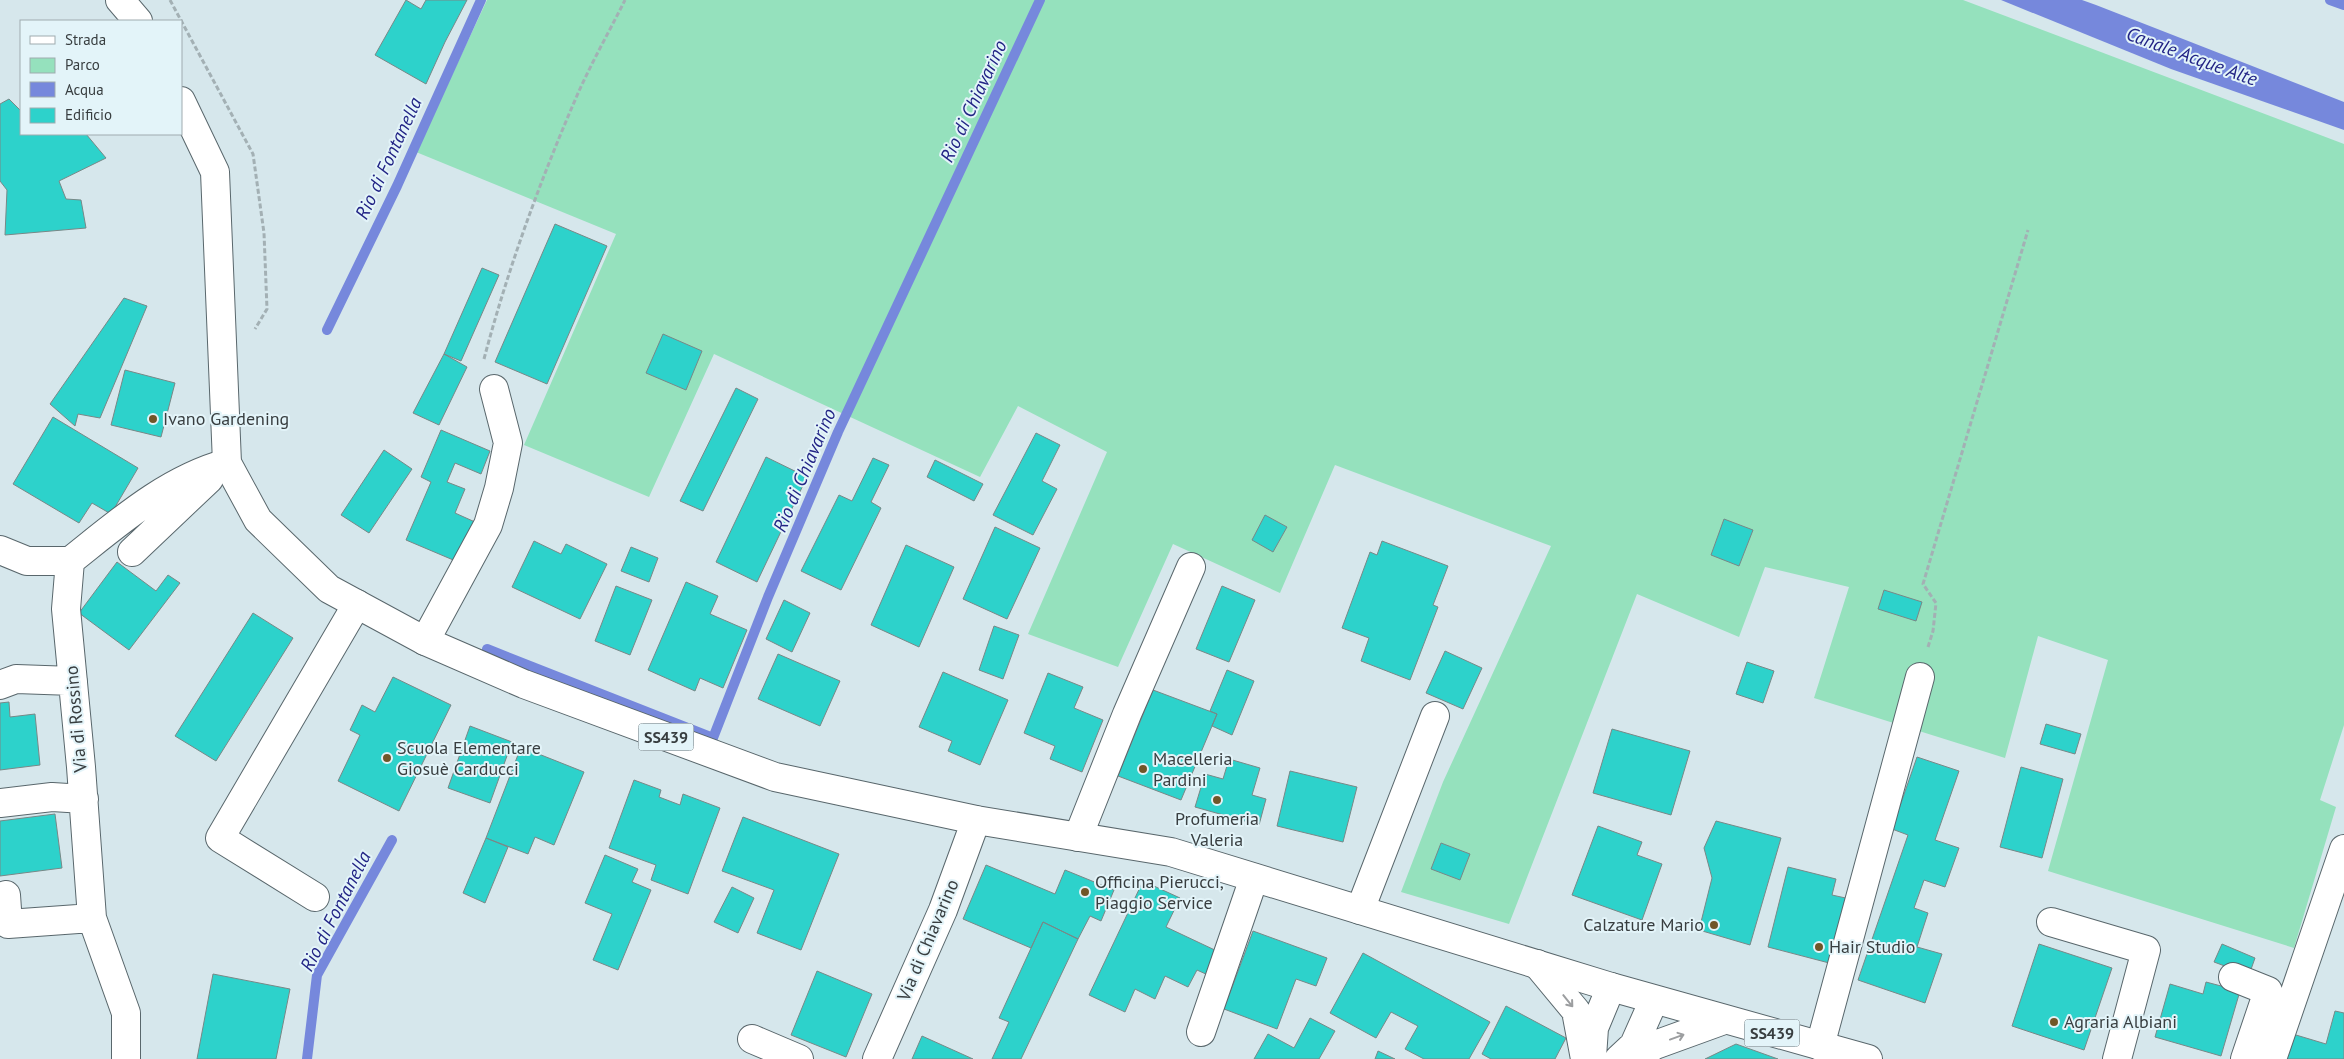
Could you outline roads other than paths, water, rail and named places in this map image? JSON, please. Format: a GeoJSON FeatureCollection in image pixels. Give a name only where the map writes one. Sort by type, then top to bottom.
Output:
{"type":"FeatureCollection","features":[{"type":"Feature","properties":{"kind":"main road"},"geometry":{"type":"LineString","coordinates":[[120,0],[137,20]]}},
{"type":"Feature","properties":{"kind":"main road","name":"SS439"},"geometry":{"type":"LineString","coordinates":[[182,103],[215,172],[227,463],[258,520],[328,589],[425,641],[524,684],[775,777],[976,820],[1171,852],[1654,1000],[1868,1059]]}},
{"type":"Feature","properties":{"kind":"main road"},"geometry":{"type":"LineString","coordinates":[[425,641],[488,525],[508,442],[494,389]]}},
{"type":"Feature","properties":{"kind":"main road"},"geometry":{"type":"LineString","coordinates":[[132,552],[188,497],[227,463]]}},
{"type":"Feature","properties":{"kind":"main road"},"geometry":{"type":"LineString","coordinates":[[0,550],[28,562],[70,562],[143,503],[203,470],[227,463]]}},
{"type":"Feature","properties":{"kind":"main road","name":"Via di Rossino"},"geometry":{"type":"LineString","coordinates":[[70,562],[66,609],[84,799],[92,918],[126,1013],[126,1059]]}},
{"type":"Feature","properties":{"kind":"main road"},"geometry":{"type":"LineString","coordinates":[[1078,837],[1127,714],[1191,567]]}},
{"type":"Feature","properties":{"kind":"main road"},"geometry":{"type":"LineString","coordinates":[[315,897],[220,838],[357,604]]}},
{"type":"Feature","properties":{"kind":"main road"},"geometry":{"type":"LineString","coordinates":[[1820,1046],[1920,678]]}},
{"type":"Feature","properties":{"kind":"main road"},"geometry":{"type":"LineString","coordinates":[[0,686],[16,679],[73,681]]}},
{"type":"Feature","properties":{"kind":"main road"},"geometry":{"type":"LineString","coordinates":[[1360,910],[1435,716]]}},
{"type":"Feature","properties":{"kind":"main road"},"geometry":{"type":"LineString","coordinates":[[0,802],[52,797],[84,799]]}},
{"type":"Feature","properties":{"kind":"main road","name":"Via di Chiavarino"},"geometry":{"type":"LineString","coordinates":[[878,1059],[943,910],[976,820]]}},
{"type":"Feature","properties":{"kind":"main road"},"geometry":{"type":"LineString","coordinates":[[2272,1059],[2344,849]]}},
{"type":"Feature","properties":{"kind":"main road"},"geometry":{"type":"LineString","coordinates":[[1201,1032],[1254,878]]}},
{"type":"Feature","properties":{"kind":"main road"},"geometry":{"type":"LineString","coordinates":[[6,895],[8,924],[92,918]]}},
{"type":"Feature","properties":{"kind":"main road"},"geometry":{"type":"LineString","coordinates":[[2051,922],[2146,950],[2117,1059]]}},
{"type":"Feature","properties":{"kind":"main road"},"geometry":{"type":"LineString","coordinates":[[1538,964],[1576,1011],[1585,1059]]}},
{"type":"Feature","properties":{"kind":"main road"},"geometry":{"type":"LineString","coordinates":[[2233,977],[2268,991],[2245,1059]]}},
{"type":"Feature","properties":{"kind":"main road"},"geometry":{"type":"LineString","coordinates":[[1592,1059],[1594,1028],[1612,987]]}},
{"type":"Feature","properties":{"kind":"main road"},"geometry":{"type":"LineString","coordinates":[[1619,1059],[1634,1045],[1654,1000]]}},
{"type":"Feature","properties":{"kind":"main road"},"geometry":{"type":"LineString","coordinates":[[1633,1059],[1655,1046],[1724,1020]]}},
{"type":"Feature","properties":{"kind":"main road"},"geometry":{"type":"LineString","coordinates":[[752,1039],[799,1059]]}},
{"type":"Feature","properties":{"kind":"water","name":"Canale Acque Alte"},"geometry":{"type":"Polygon","coordinates":[[[2001,0],[2082,0],[2096,5],[2344,102],[2344,130],[2171,69],[2001,0]]]}},
{"type":"Feature","properties":{"kind":"waterway","name":"Rio di Fontanella"},"geometry":{"type":"LineString","coordinates":[[327,330],[397,186],[481,0]]}},
{"type":"Feature","properties":{"kind":"waterway","name":"Rio di Chiavarino"},"geometry":{"type":"LineString","coordinates":[[487,649],[713,738],[768,597],[838,432],[1040,0]]}},
{"type":"Feature","properties":{"kind":"waterway"},"geometry":{"type":"LineString","coordinates":[[2330,0],[2344,5]]}},
{"type":"Feature","properties":{"kind":"waterway","name":"Rio di Fontanella"},"geometry":{"type":"LineString","coordinates":[[307,1059],[317,975],[392,840]]}},
{"type":"Feature","properties":{"kind":"place","name":"Ivano Gardening"},"geometry":{"type":"Point","coordinates":[153,419]}},
{"type":"Feature","properties":{"kind":"place","name":"Scuola Elementare Giosuè Carducci"},"geometry":{"type":"Point","coordinates":[387,758]}},
{"type":"Feature","properties":{"kind":"place","name":"Macelleria Pardini"},"geometry":{"type":"Point","coordinates":[1143,769]}},
{"type":"Feature","properties":{"kind":"place","name":"Profumeria Valeria"},"geometry":{"type":"Point","coordinates":[1217,800]}},
{"type":"Feature","properties":{"kind":"place","name":"Officina Pierucci, Piaggio Service"},"geometry":{"type":"Point","coordinates":[1085,892]}},
{"type":"Feature","properties":{"kind":"place","name":"Calzature Mario"},"geometry":{"type":"Point","coordinates":[1714,925]}},
{"type":"Feature","properties":{"kind":"place","name":"Hair Studio"},"geometry":{"type":"Point","coordinates":[1819,947]}},
{"type":"Feature","properties":{"kind":"place","name":"Agraria Albiani"},"geometry":{"type":"Point","coordinates":[2054,1022]}}]}
